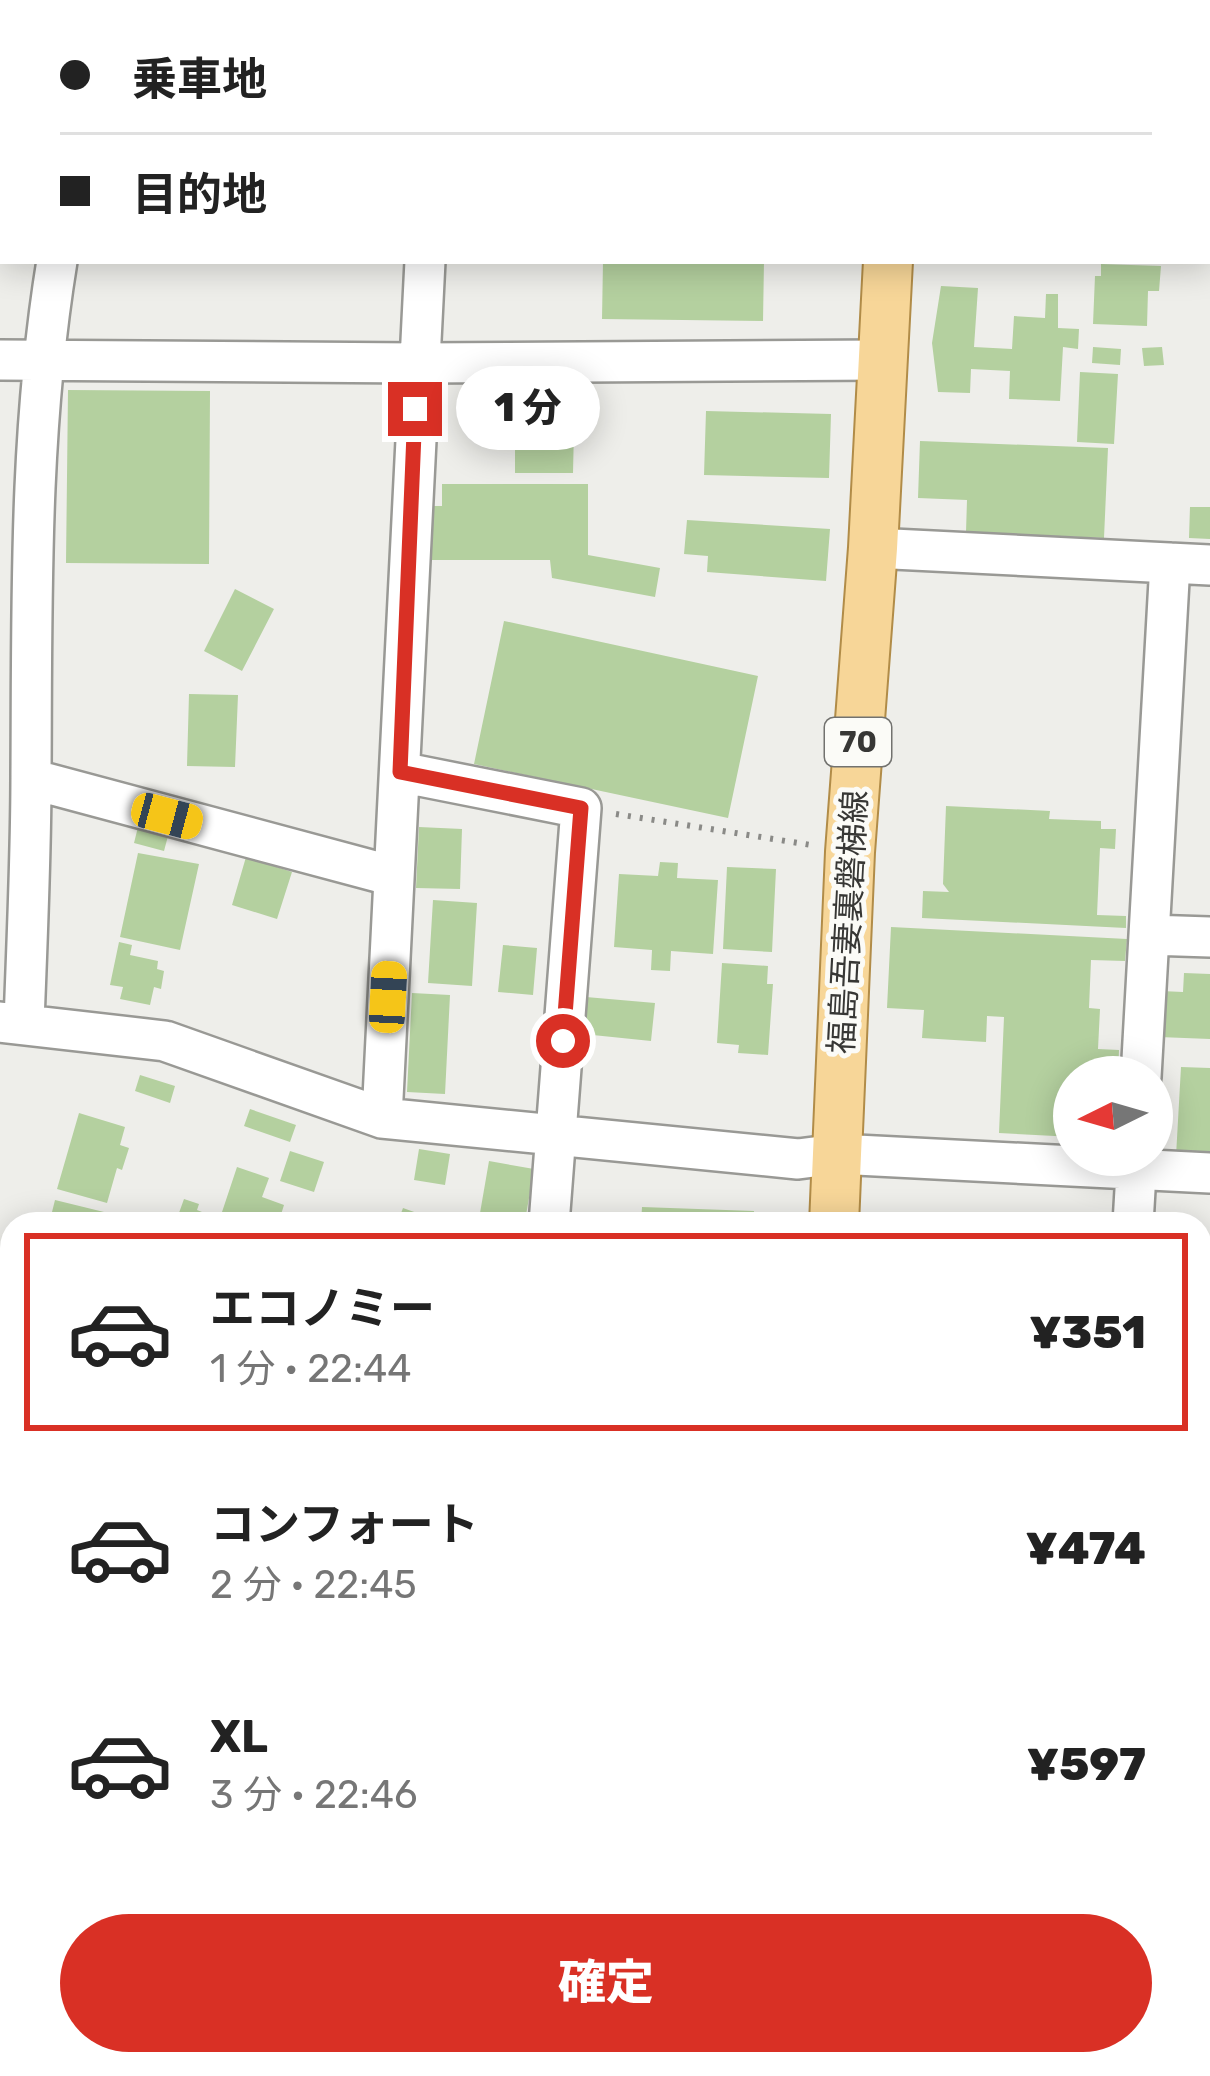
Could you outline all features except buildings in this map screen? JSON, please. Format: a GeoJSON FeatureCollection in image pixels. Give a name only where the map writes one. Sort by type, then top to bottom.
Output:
{"type":"FeatureCollection","features":[{"type":"Feature","properties":{"kind":"main road","name":"福島吾妻裏磐梯線"},"geometry":{"type":"LineString","coordinates":[[835,1212],[850,852],[888,264]]}},
{"type":"Feature","properties":{"kind":"street"},"geometry":{"type":"LineString","coordinates":[[57,264],[41,360],[30,580],[32,779],[12,1022],[165,1041],[382,1118],[798,1159],[837,1154],[1053,1159]]}},
{"type":"Feature","properties":{"kind":"street"},"geometry":{"type":"LineString","coordinates":[[382,1118],[425,264]]}},
{"type":"Feature","properties":{"kind":"street"},"geometry":{"type":"LineString","coordinates":[[0,359],[881,360]]}},
{"type":"Feature","properties":{"kind":"street"},"geometry":{"type":"LineString","coordinates":[[873,548],[1210,565]]}},
{"type":"Feature","properties":{"kind":"street"},"geometry":{"type":"LineString","coordinates":[[1142,1056],[1170,563]]}},
{"type":"Feature","properties":{"kind":"street"},"geometry":{"type":"LineString","coordinates":[[400,772],[581,808],[550,1212]]}},
{"type":"Feature","properties":{"kind":"street"},"geometry":{"type":"LineString","coordinates":[[32,779],[393,876]]}},
{"type":"Feature","properties":{"kind":"street"},"geometry":{"type":"LineString","coordinates":[[1149,935],[1210,937]]}},
{"type":"Feature","properties":{"kind":"street"},"geometry":{"type":"LineString","coordinates":[[1173,1167],[1210,1173]]}},
{"type":"Feature","properties":{"kind":"street"},"geometry":{"type":"LineString","coordinates":[[1134,1212],[1136,1176]]}},
{"type":"Feature","properties":{"kind":"path"},"geometry":{"type":"LineString","coordinates":[[581,808],[850,852]]}},
{"type":"Feature","properties":{"kind":"route"},"geometry":{"type":"LineString","coordinates":[[415,409],[400,772],[581,808],[563,1041]]}}]}
